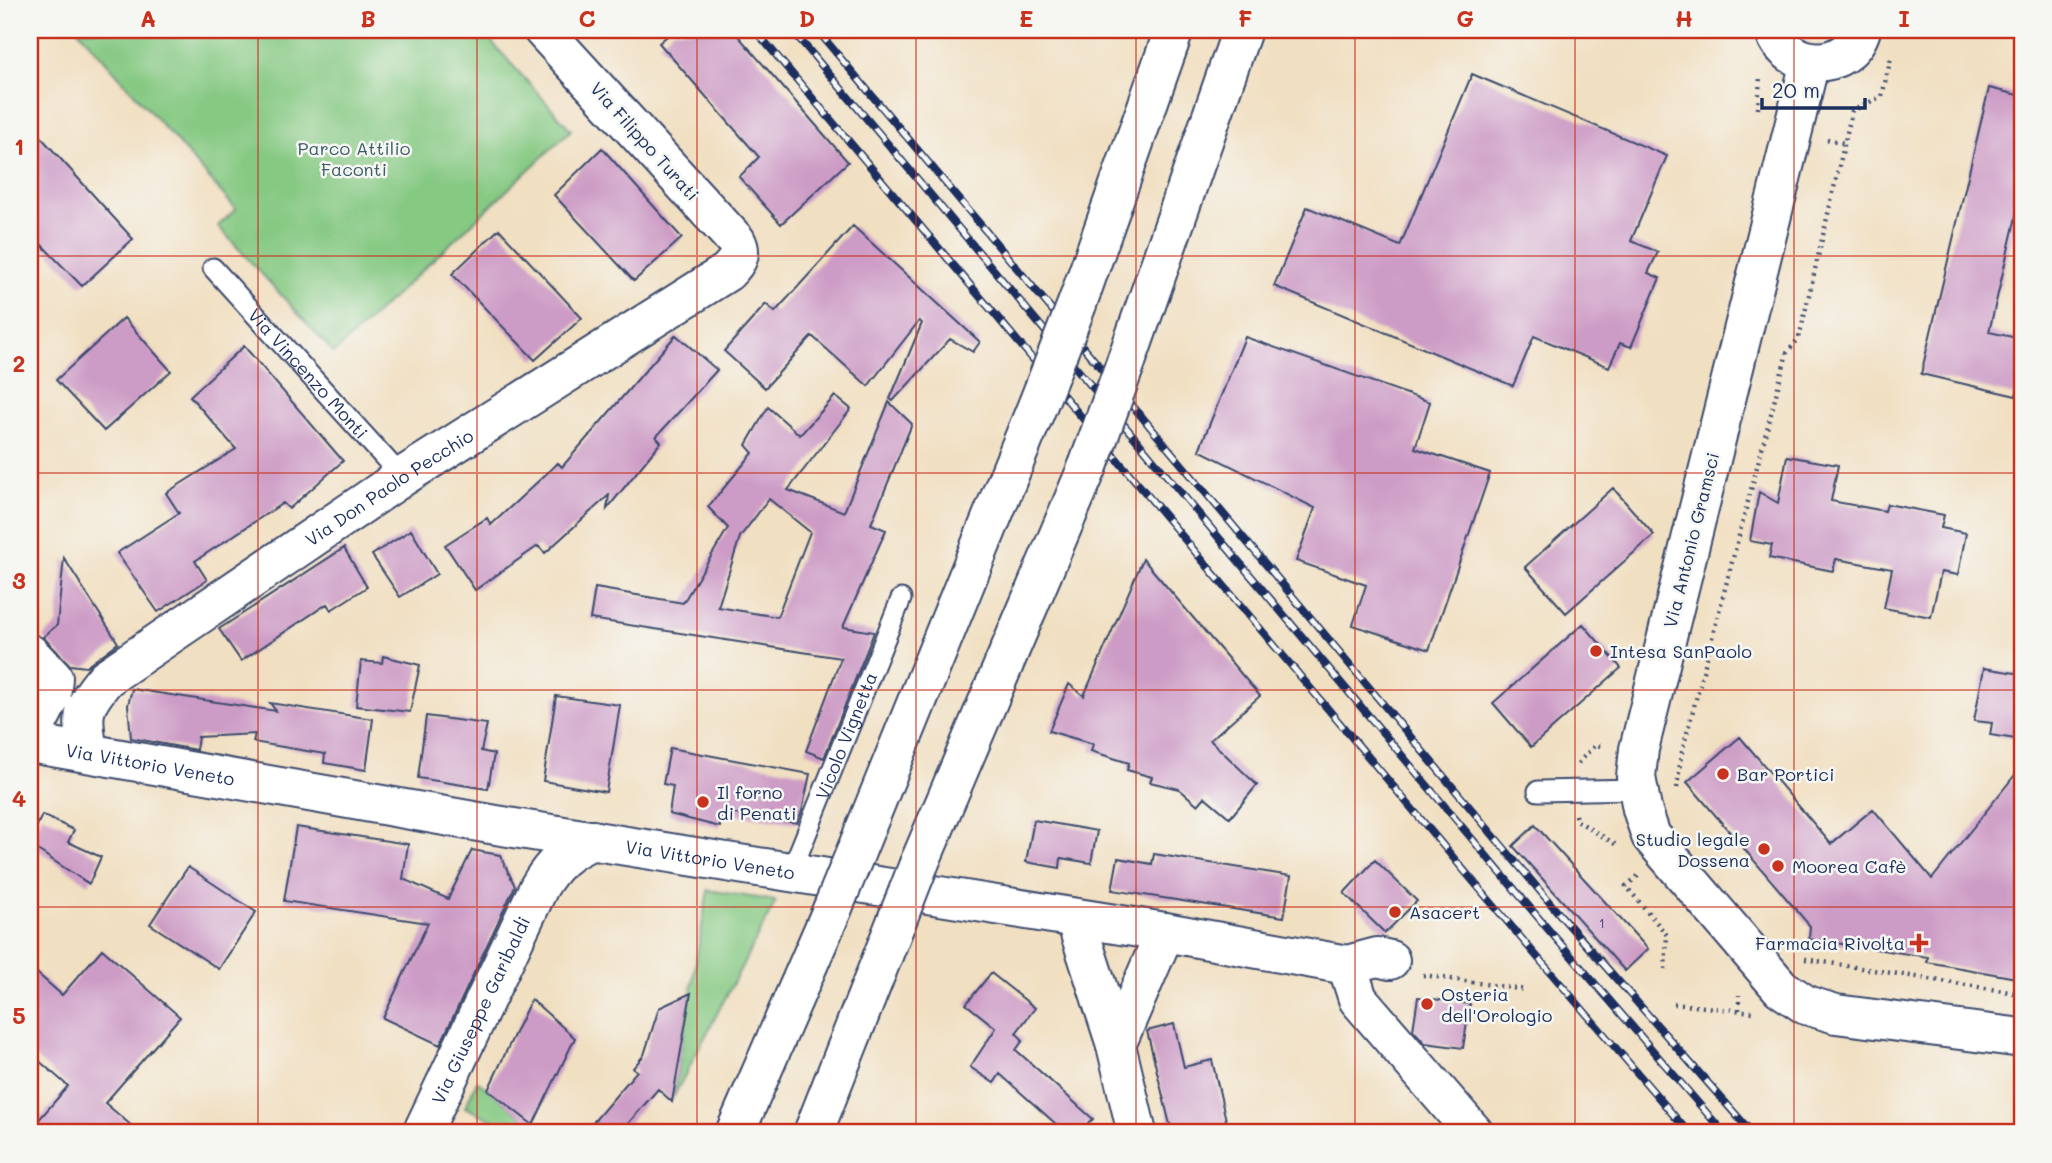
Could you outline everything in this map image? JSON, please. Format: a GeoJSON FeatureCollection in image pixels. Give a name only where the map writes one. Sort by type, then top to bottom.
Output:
{"type":"FeatureCollection","features":[{"type":"Feature","properties":{"kind":"main road","name":"Via Filippo Turati"},"geometry":{"type":"LineString","coordinates":[[543,30],[736,241],[740,255]]}},
{"type":"Feature","properties":{"kind":"main road"},"geometry":{"type":"LineString","coordinates":[[735,1133],[832,910],[1038,404],[1077,304],[1174,30]]}},
{"type":"Feature","properties":{"kind":"main road"},"geometry":{"type":"LineString","coordinates":[[813,1133],[919,864],[1088,466],[1242,30]]}},
{"type":"Feature","properties":{"kind":"main road"},"geometry":{"type":"LineString","coordinates":[[1774,30],[1783,46],[1795,56],[1810,62],[1825,62],[1840,57],[1852,47],[1861,30]]}},
{"type":"Feature","properties":{"kind":"main road","name":"Via Antonio Gramsci"},"geometry":{"type":"LineString","coordinates":[[1810,62],[1639,749],[1636,777],[1642,809],[1651,836],[1757,962],[1781,988],[1806,1005],[1836,1014],[2022,1038]]}},
{"type":"Feature","properties":{"kind":"main road","name":"Via Don Paolo Pecchio"},"geometry":{"type":"LineString","coordinates":[[88,752],[84,711],[89,698],[106,678],[402,477],[727,272],[740,255]]}},
{"type":"Feature","properties":{"kind":"main road"},"geometry":{"type":"LineString","coordinates":[[41,666],[82,683],[106,678]]}},
{"type":"Feature","properties":{"kind":"main road"},"geometry":{"type":"LineString","coordinates":[[30,737],[51,697],[41,666]]}},
{"type":"Feature","properties":{"kind":"main road","name":"Via Vittorio Veneto"},"geometry":{"type":"LineString","coordinates":[[30,743],[496,825],[1165,932],[1347,965],[1377,957],[1390,960]]}},
{"type":"Feature","properties":{"kind":"main road"},"geometry":{"type":"LineString","coordinates":[[496,825],[528,854],[536,866],[539,887]]}},
{"type":"Feature","properties":{"kind":"main road","name":"Via Giuseppe Garibaldi"},"geometry":{"type":"LineString","coordinates":[[422,1133],[539,887],[551,867],[562,856],[593,840]]}},
{"type":"Feature","properties":{"kind":"main road"},"geometry":{"type":"LineString","coordinates":[[1075,918],[1116,1045],[1137,1133]]}},
{"type":"Feature","properties":{"kind":"main road"},"geometry":{"type":"LineString","coordinates":[[1116,1045],[1165,932]]}},
{"type":"Feature","properties":{"kind":"main road"},"geometry":{"type":"LineString","coordinates":[[1347,965],[1358,999],[1474,1133]]}},
{"type":"Feature","properties":{"kind":"lane","name":"Via Vincenzo Monti"},"geometry":{"type":"LineString","coordinates":[[213,268],[402,477]]}},
{"type":"Feature","properties":{"kind":"lane","name":"Vicolo Vignetta"},"geometry":{"type":"LineString","coordinates":[[791,872],[901,599]]}},
{"type":"Feature","properties":{"kind":"lane"},"geometry":{"type":"LineString","coordinates":[[1538,791],[1638,789]]}},
{"type":"Feature","properties":{"kind":"path"},"geometry":{"type":"LineString","coordinates":[[1676,795],[1681,756],[1787,354],[1799,338],[1852,111],[1882,96],[1891,56]]}},
{"type":"Feature","properties":{"kind":"path"},"geometry":{"type":"LineString","coordinates":[[1646,886],[1637,876],[1626,886],[1667,935],[1665,969]]}},
{"type":"Feature","properties":{"kind":"path"},"geometry":{"type":"LineString","coordinates":[[1795,955],[2022,994]]}},
{"type":"Feature","properties":{"kind":"path"},"geometry":{"type":"LineString","coordinates":[[1432,977],[1526,990]]}},
{"type":"Feature","properties":{"kind":"path"},"geometry":{"type":"LineString","coordinates":[[1674,1004],[1757,1012]]}},
{"type":"Feature","properties":{"kind":"green space","name":"Parco Attilio Faconti"},"geometry":{"type":"Polygon","coordinates":[[[78,30],[481,30],[571,130],[334,353],[218,226],[236,209],[78,30]]]}},
{"type":"Feature","properties":{"kind":"green space"},"geometry":{"type":"Polygon","coordinates":[[[708,890],[776,901],[673,1098],[708,890]]]}},
{"type":"Feature","properties":{"kind":"green space"},"geometry":{"type":"Polygon","coordinates":[[[477,1081],[544,1133],[520,1133],[465,1107],[477,1081]]]}},
{"type":"Feature","properties":{"kind":"building"},"geometry":{"type":"Polygon","coordinates":[[[674,30],[733,30],[848,162],[781,224],[739,177],[759,157],[659,43],[674,30]]]}},
{"type":"Feature","properties":{"kind":"building"},"geometry":{"type":"Polygon","coordinates":[[[1472,74],[1667,156],[1631,241],[1658,252],[1648,273],[1660,278],[1631,347],[1620,343],[1609,367],[1534,336],[1513,386],[1274,286],[1307,207],[1400,246],[1472,74]]]}},
{"type":"Feature","properties":{"kind":"building"},"geometry":{"type":"Polygon","coordinates":[[[1989,88],[2022,96],[2022,191],[1989,332],[2022,339],[2022,370],[2016,396],[1921,374],[1989,88]]]}},
{"type":"Feature","properties":{"kind":"building"},"geometry":{"type":"Polygon","coordinates":[[[30,125],[133,239],[82,286],[31,234],[30,125]]]}},
{"type":"Feature","properties":{"kind":"building"},"geometry":{"type":"Polygon","coordinates":[[[602,148],[682,238],[634,281],[554,195],[602,148]]]}},
{"type":"Feature","properties":{"kind":"building"},"geometry":{"type":"Polygon","coordinates":[[[853,226],[980,342],[973,352],[950,339],[893,401],[890,399],[922,323],[919,321],[868,386],[812,336],[765,388],[724,351],[766,304],[775,312],[853,226]]]}},
{"type":"Feature","properties":{"kind":"building"},"geometry":{"type":"Polygon","coordinates":[[[499,229],[582,318],[535,360],[452,274],[499,229]]]}},
{"type":"Feature","properties":{"kind":"building"},"geometry":{"type":"Polygon","coordinates":[[[124,318],[171,371],[104,431],[56,380],[124,318]]]}},
{"type":"Feature","properties":{"kind":"building"},"geometry":{"type":"Polygon","coordinates":[[[676,335],[717,370],[656,437],[661,442],[607,509],[609,495],[545,553],[538,546],[475,590],[445,545],[487,518],[491,525],[558,463],[562,467],[676,335]]]}},
{"type":"Feature","properties":{"kind":"building"},"geometry":{"type":"Polygon","coordinates":[[[1245,337],[1430,402],[1415,448],[1490,473],[1429,650],[1353,625],[1366,585],[1296,561],[1315,508],[1199,450],[1245,337]]]}},
{"type":"Feature","properties":{"kind":"building"},"geometry":{"type":"Polygon","coordinates":[[[244,346],[343,461],[289,509],[283,503],[195,561],[207,580],[158,612],[117,553],[179,513],[166,493],[236,449],[190,396],[244,346]]]}},
{"type":"Feature","properties":{"kind":"building"},"geometry":{"type":"Polygon","coordinates":[[[835,396],[851,409],[788,490],[844,512],[889,402],[912,424],[871,524],[886,530],[843,627],[874,632],[824,758],[806,751],[841,658],[590,619],[595,588],[683,603],[728,528],[708,507],[753,453],[746,445],[768,407],[800,435],[835,396]],[[769,499],[740,537],[718,607],[777,617],[810,532],[769,499]]]}},
{"type":"Feature","properties":{"kind":"building"},"geometry":{"type":"Polygon","coordinates":[[[1787,456],[1838,465],[1831,501],[1885,511],[1887,504],[1944,515],[1941,528],[1966,533],[1958,575],[1941,572],[1931,617],[1884,608],[1892,569],[1836,559],[1833,571],[1769,558],[1772,545],[1750,541],[1759,492],[1778,503],[1787,456]]]}},
{"type":"Feature","properties":{"kind":"building"},"geometry":{"type":"Polygon","coordinates":[[[1613,488],[1654,535],[1566,613],[1525,567],[1613,488]]]}},
{"type":"Feature","properties":{"kind":"building"},"geometry":{"type":"Polygon","coordinates":[[[411,530],[437,574],[400,597],[372,555],[411,530]]]}},
{"type":"Feature","properties":{"kind":"building"},"geometry":{"type":"Polygon","coordinates":[[[344,548],[367,587],[331,610],[327,604],[241,661],[219,629],[344,548]]]}},
{"type":"Feature","properties":{"kind":"building"},"geometry":{"type":"Polygon","coordinates":[[[64,558],[118,643],[86,667],[70,665],[43,637],[57,625],[64,558]]]}},
{"type":"Feature","properties":{"kind":"building"},"geometry":{"type":"Polygon","coordinates":[[[1143,559],[1260,696],[1210,740],[1257,785],[1230,818],[1205,797],[1198,805],[1179,789],[1150,782],[1152,777],[1127,770],[1129,763],[1091,751],[1093,744],[1049,731],[1069,684],[1084,696],[1143,559]]]}},
{"type":"Feature","properties":{"kind":"building"},"geometry":{"type":"Polygon","coordinates":[[[1583,624],[1621,668],[1531,747],[1493,703],[1583,624]]]}},
{"type":"Feature","properties":{"kind":"building"},"geometry":{"type":"Polygon","coordinates":[[[383,656],[420,665],[410,712],[356,706],[361,661],[382,663],[383,656]]]}},
{"type":"Feature","properties":{"kind":"building"},"geometry":{"type":"Polygon","coordinates":[[[1984,668],[2022,674],[2022,740],[1990,735],[1992,723],[1974,721],[1984,668]]]}},
{"type":"Feature","properties":{"kind":"building"},"geometry":{"type":"Polygon","coordinates":[[[132,689],[276,711],[270,703],[373,719],[366,770],[324,763],[325,754],[253,742],[255,734],[198,737],[196,750],[131,738],[128,705],[132,689]]]}},
{"type":"Feature","properties":{"kind":"building"},"geometry":{"type":"Polygon","coordinates":[[[556,696],[620,705],[606,792],[543,781],[556,696]]]}},
{"type":"Feature","properties":{"kind":"building"},"geometry":{"type":"Polygon","coordinates":[[[426,716],[487,724],[481,751],[494,754],[488,789],[418,778],[426,716]]]}},
{"type":"Feature","properties":{"kind":"building"},"geometry":{"type":"Polygon","coordinates":[[[1740,737],[1831,844],[1873,809],[1932,879],[2022,766],[2022,979],[1927,962],[1928,957],[1809,939],[1810,926],[1687,782],[1740,737]]]}},
{"type":"Feature","properties":{"kind":"building"},"geometry":{"type":"Polygon","coordinates":[[[670,748],[810,774],[797,823],[721,812],[720,827],[669,814],[673,786],[663,784],[670,748]]]}},
{"type":"Feature","properties":{"kind":"building"},"geometry":{"type":"Polygon","coordinates":[[[42,815],[74,830],[68,842],[101,857],[89,884],[30,845],[30,825],[36,828],[42,815]]]}},
{"type":"Feature","properties":{"kind":"building"},"geometry":{"type":"Polygon","coordinates":[[[1034,820],[1097,831],[1091,863],[1061,858],[1060,868],[1026,862],[1034,820]]]}},
{"type":"Feature","properties":{"kind":"building"},"geometry":{"type":"Polygon","coordinates":[[[1535,825],[1648,949],[1625,971],[1513,846],[1535,825]]]}},
{"type":"Feature","properties":{"kind":"building"},"geometry":{"type":"Polygon","coordinates":[[[296,827],[408,844],[403,879],[448,899],[472,850],[500,855],[515,886],[440,1045],[383,1018],[428,923],[284,901],[296,827]]]}},
{"type":"Feature","properties":{"kind":"building"},"geometry":{"type":"Polygon","coordinates":[[[1154,854],[1291,876],[1284,917],[1112,890],[1118,858],[1152,864],[1154,854]]]}},
{"type":"Feature","properties":{"kind":"building"},"geometry":{"type":"Polygon","coordinates":[[[1375,860],[1417,901],[1385,933],[1344,893],[1375,860]]]}},
{"type":"Feature","properties":{"kind":"building"},"geometry":{"type":"Polygon","coordinates":[[[188,867],[256,912],[219,969],[150,924],[188,867]]]}},
{"type":"Feature","properties":{"kind":"building"},"geometry":{"type":"Polygon","coordinates":[[[102,949],[180,1017],[105,1103],[140,1133],[30,1133],[68,1086],[30,1053],[30,967],[62,995],[102,949]]]}},
{"type":"Feature","properties":{"kind":"building"},"geometry":{"type":"Polygon","coordinates":[[[991,973],[1035,1008],[1016,1033],[1023,1040],[1016,1050],[1093,1119],[1079,1133],[1066,1133],[1000,1074],[994,1083],[970,1067],[996,1028],[966,1004],[991,973]]]}},
{"type":"Feature","properties":{"kind":"building"},"geometry":{"type":"Polygon","coordinates":[[[691,993],[672,1102],[658,1089],[620,1133],[584,1133],[637,1071],[633,1068],[644,1055],[659,1008],[691,993]]]}},
{"type":"Feature","properties":{"kind":"building"},"geometry":{"type":"Polygon","coordinates":[[[1418,997],[1470,1004],[1463,1048],[1425,1043],[1413,1030],[1418,997]]]}},
{"type":"Feature","properties":{"kind":"building"},"geometry":{"type":"Polygon","coordinates":[[[531,999],[575,1038],[533,1125],[488,1090],[531,999]]]}},
{"type":"Feature","properties":{"kind":"building"},"geometry":{"type":"Polygon","coordinates":[[[1174,1024],[1184,1067],[1212,1060],[1229,1133],[1172,1133],[1147,1031],[1174,1024]]]}},
{"type":"Feature","properties":{"kind":"railway"},"geometry":{"type":"LineString","coordinates":[[755,30],[1527,945],[1689,1133]]}},
{"type":"Feature","properties":{"kind":"railway"},"geometry":{"type":"LineString","coordinates":[[792,30],[1547,928],[1724,1133]]}},
{"type":"Feature","properties":{"kind":"railway"},"geometry":{"type":"LineString","coordinates":[[817,30],[1561,916],[1752,1133]]}},
{"type":"Feature","properties":{"kind":"place","name":"Intesa SanPaolo"},"geometry":{"type":"Point","coordinates":[1596,651]}},
{"type":"Feature","properties":{"kind":"place","name":"Bar Portici"},"geometry":{"type":"Point","coordinates":[1723,774]}},
{"type":"Feature","properties":{"kind":"place","name":"Il forno di Penati"},"geometry":{"type":"Point","coordinates":[703,802]}},
{"type":"Feature","properties":{"kind":"place","name":"Studio legale Dossena"},"geometry":{"type":"Point","coordinates":[1764,849]}},
{"type":"Feature","properties":{"kind":"place","name":"Moorea Cafè"},"geometry":{"type":"Point","coordinates":[1778,866]}},
{"type":"Feature","properties":{"kind":"place","name":"Asacert"},"geometry":{"type":"Point","coordinates":[1395,912]}},
{"type":"Feature","properties":{"kind":"place","name":"Farmacia Rivolta"},"geometry":{"type":"Point","coordinates":[1919,943]}},
{"type":"Feature","properties":{"kind":"place","name":"Osteria dell'Orologio"},"geometry":{"type":"Point","coordinates":[1427,1004]}}]}
